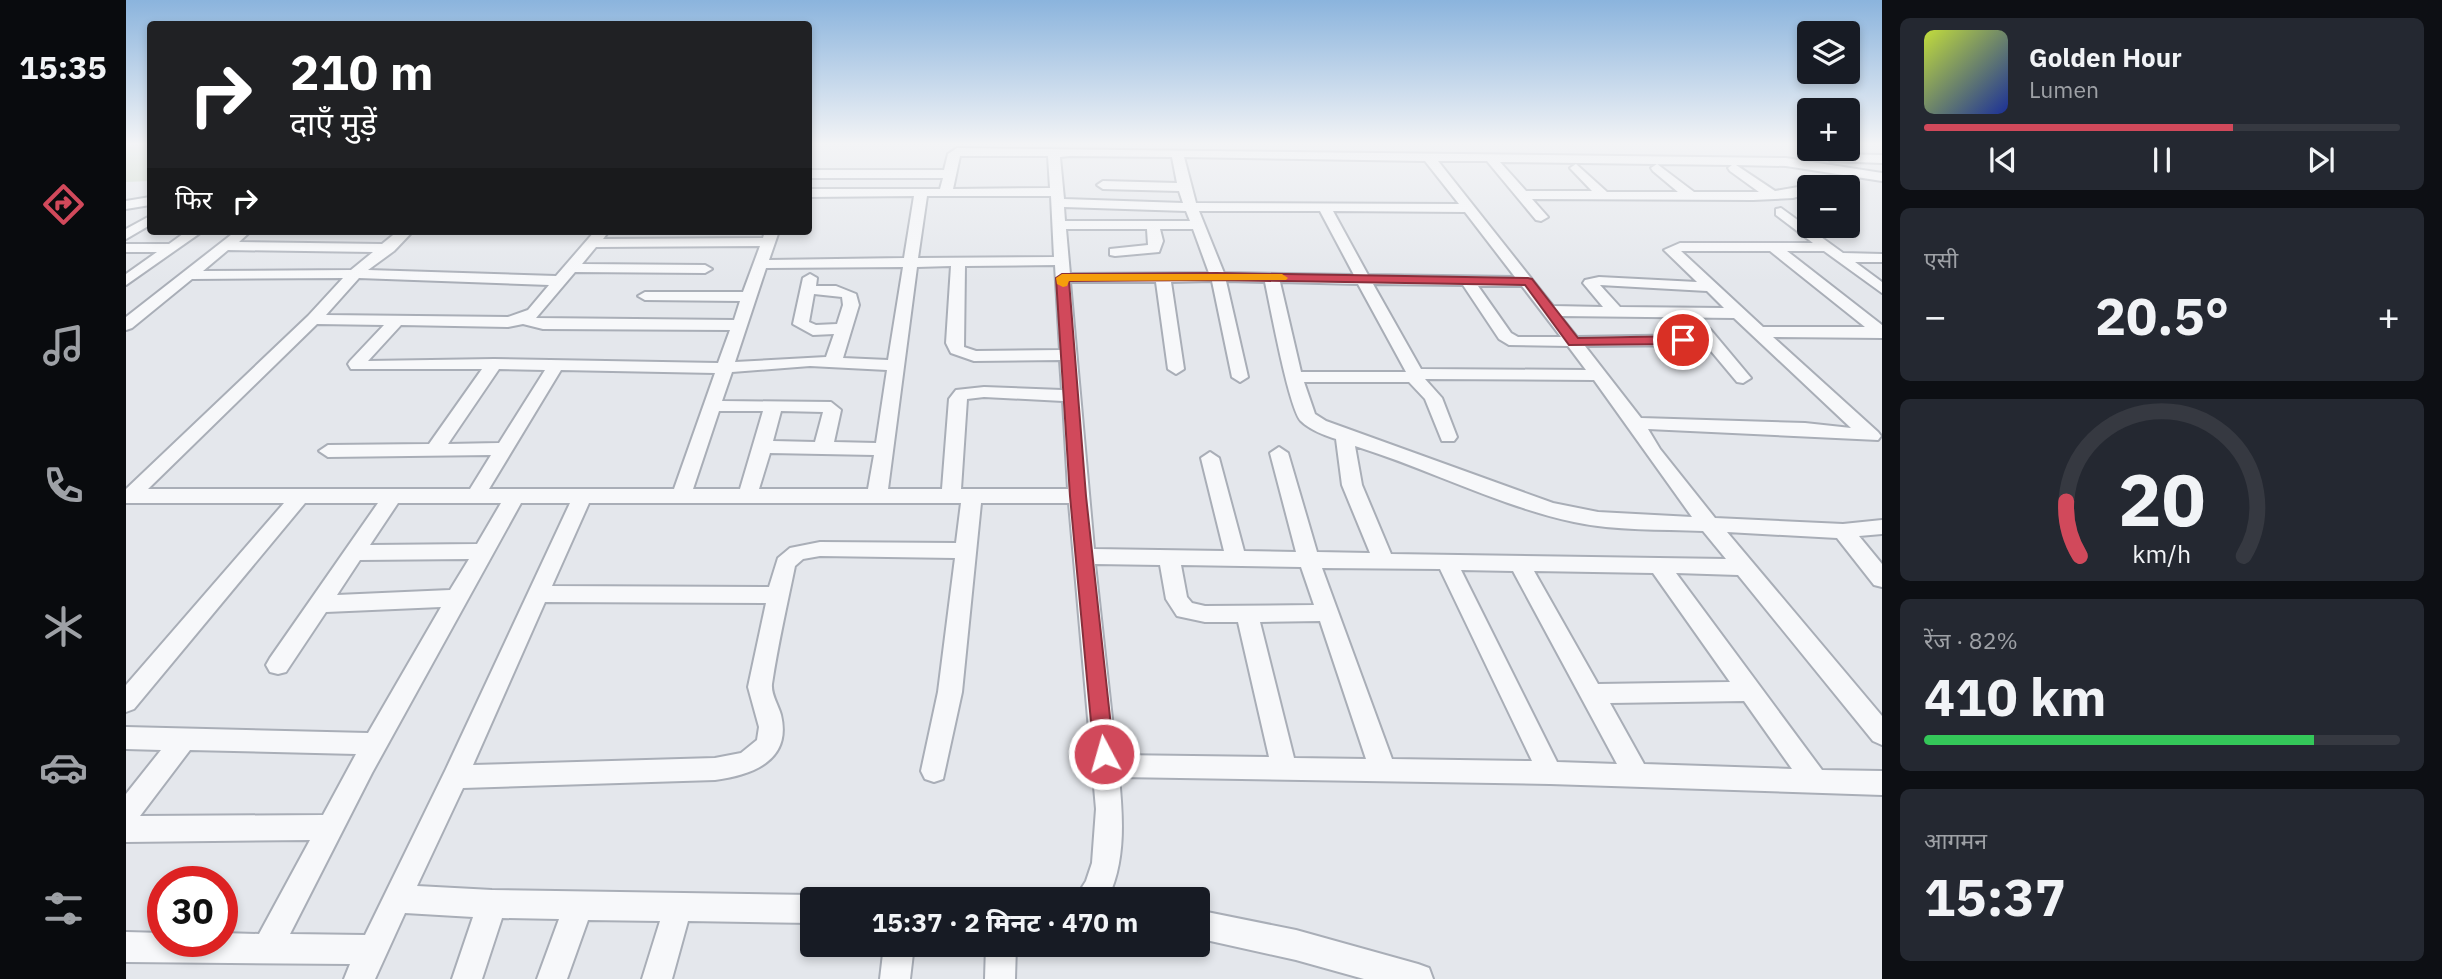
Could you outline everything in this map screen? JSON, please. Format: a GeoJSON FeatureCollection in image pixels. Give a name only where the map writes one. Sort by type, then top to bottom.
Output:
{"type":"FeatureCollection","features":[{"type":"Feature","properties":{"kind":"street"},"geometry":{"type":"LineString","coordinates":[[877,496],[921,191]]}},
{"type":"Feature","properties":{"kind":"street"},"geometry":{"type":"LineString","coordinates":[[812,193],[929,191]]}},
{"type":"Feature","properties":{"kind":"street"},"geometry":{"type":"LineString","coordinates":[[957,191],[1057,197],[1103,204],[1468,208]]}},
{"type":"Feature","properties":{"kind":"street"},"geometry":{"type":"LineString","coordinates":[[1056,191],[1078,496],[1109,809],[1106,863],[1099,887]]}},
{"type":"Feature","properties":{"kind":"street"},"geometry":{"type":"LineString","coordinates":[[1103,191],[1103,204]]}},
{"type":"Feature","properties":{"kind":"street"},"geometry":{"type":"LineString","coordinates":[[1186,191],[1217,277],[1240,377]]}},
{"type":"Feature","properties":{"kind":"street"},"geometry":{"type":"LineString","coordinates":[[1455,191],[1636,423],[1666,469],[1708,523],[1882,734]]}},
{"type":"Feature","properties":{"kind":"street"},"geometry":{"type":"LineString","coordinates":[[1518,191],[1541,217]]}},
{"type":"Feature","properties":{"kind":"street"},"geometry":{"type":"LineString","coordinates":[[1599,191],[1604,196]]}},
{"type":"Feature","properties":{"kind":"street"},"geometry":{"type":"LineString","coordinates":[[1685,191],[1691,196]]}},
{"type":"Feature","properties":{"kind":"street"},"geometry":{"type":"LineString","coordinates":[[1766,191],[1772,195]]}},
{"type":"Feature","properties":{"kind":"street"},"geometry":{"type":"LineString","coordinates":[[1522,195],[1691,196],[1797,193]]}},
{"type":"Feature","properties":{"kind":"street"},"geometry":{"type":"LineString","coordinates":[[126,205],[147,202]]}},
{"type":"Feature","properties":{"kind":"street"},"geometry":{"type":"LineString","coordinates":[[1324,207],[1365,279],[1414,375],[1433,398],[1448,437]]}},
{"type":"Feature","properties":{"kind":"street"},"geometry":{"type":"LineString","coordinates":[[1782,212],[1882,289]]}},
{"type":"Feature","properties":{"kind":"street"},"geometry":{"type":"LineString","coordinates":[[126,235],[147,222]]}},
{"type":"Feature","properties":{"kind":"street"},"geometry":{"type":"LineString","coordinates":[[1059,225],[1199,225]]}},
{"type":"Feature","properties":{"kind":"street"},"geometry":{"type":"LineString","coordinates":[[1111,225],[1120,277]]}},
{"type":"Feature","properties":{"kind":"street"},"geometry":{"type":"LineString","coordinates":[[1115,252],[1154,249],[1156,241],[1153,225]]}},
{"type":"Feature","properties":{"kind":"street"},"geometry":{"type":"LineString","coordinates":[[129,276],[190,235]]}},
{"type":"Feature","properties":{"kind":"street"},"geometry":{"type":"LineString","coordinates":[[126,325],[239,235]]}},
{"type":"Feature","properties":{"kind":"street"},"geometry":{"type":"LineString","coordinates":[[331,248],[346,235]]}},
{"type":"Feature","properties":{"kind":"street"},"geometry":{"type":"LineString","coordinates":[[128,496],[313,319],[355,274],[402,235]]}},
{"type":"Feature","properties":{"kind":"street"},"geometry":{"type":"LineString","coordinates":[[313,319],[508,322],[523,319],[533,313],[597,237],[718,243],[770,237],[681,496]]}},
{"type":"Feature","properties":{"kind":"street"},"geometry":{"type":"LineString","coordinates":[[692,297],[718,243]]}},
{"type":"Feature","properties":{"kind":"street"},"geometry":{"type":"LineString","coordinates":[[225,246],[389,248]]}},
{"type":"Feature","properties":{"kind":"street"},"geometry":{"type":"LineString","coordinates":[[1827,247],[1680,247],[1671,250],[1876,437]]}},
{"type":"Feature","properties":{"kind":"street"},"geometry":{"type":"LineString","coordinates":[[1773,247],[1881,332]]}},
{"type":"Feature","properties":{"kind":"street"},"geometry":{"type":"LineString","coordinates":[[126,248],[172,248]]}},
{"type":"Feature","properties":{"kind":"street"},"geometry":{"type":"LineString","coordinates":[[1841,257],[1882,258]]}},
{"type":"Feature","properties":{"kind":"street"},"geometry":{"type":"LineString","coordinates":[[958,261],[954,343],[957,350],[974,356],[1068,355]]}},
{"type":"Feature","properties":{"kind":"street"},"geometry":{"type":"LineString","coordinates":[[760,264],[1061,261]]}},
{"type":"Feature","properties":{"kind":"street"},"geometry":{"type":"LineString","coordinates":[[814,263],[801,318],[803,327],[813,330],[843,329]]}},
{"type":"Feature","properties":{"kind":"street"},"geometry":{"type":"LineString","coordinates":[[571,268],[705,269]]}},
{"type":"Feature","properties":{"kind":"street"},"geometry":{"type":"LineString","coordinates":[[630,325],[660,268]]}},
{"type":"Feature","properties":{"kind":"street"},"geometry":{"type":"LineString","coordinates":[[188,275],[355,274],[561,281]]}},
{"type":"Feature","properties":{"kind":"street"},"geometry":{"type":"LineString","coordinates":[[1163,277],[1176,369]]}},
{"type":"Feature","properties":{"kind":"street"},"geometry":{"type":"LineString","coordinates":[[1062,278],[1217,277],[1528,282]]}},
{"type":"Feature","properties":{"kind":"street"},"geometry":{"type":"LineString","coordinates":[[1271,278],[1294,377],[1307,417],[1316,424],[1418,460],[1542,509],[1567,515],[1598,519],[1843,531],[1882,527]]}},
{"type":"Feature","properties":{"kind":"street"},"geometry":{"type":"LineString","coordinates":[[1467,281],[1509,340],[1523,343],[1710,340]]}},
{"type":"Feature","properties":{"kind":"street"},"geometry":{"type":"LineString","coordinates":[[1616,312],[1590,284],[1599,282],[1709,287]]}},
{"type":"Feature","properties":{"kind":"street"},"geometry":{"type":"LineString","coordinates":[[807,290],[836,290],[849,294],[851,305],[833,362]]}},
{"type":"Feature","properties":{"kind":"street"},"geometry":{"type":"LineString","coordinates":[[645,296],[749,297]]}},
{"type":"Feature","properties":{"kind":"street"},"geometry":{"type":"LineString","coordinates":[[1550,311],[1738,313]]}},
{"type":"Feature","properties":{"kind":"street"},"geometry":{"type":"LineString","coordinates":[[1687,313],[1743,377]]}},
{"type":"Feature","properties":{"kind":"street"},"geometry":{"type":"LineString","coordinates":[[523,319],[534,323],[739,326]]}},
{"type":"Feature","properties":{"kind":"street"},"geometry":{"type":"LineString","coordinates":[[397,320],[356,364],[358,366],[494,364],[724,368],[769,363],[833,362],[895,365]]}},
{"type":"Feature","properties":{"kind":"street"},"geometry":{"type":"LineString","coordinates":[[1757,331],[1881,332]]}},
{"type":"Feature","properties":{"kind":"street"},"geometry":{"type":"LineString","coordinates":[[434,450],[494,364]]}},
{"type":"Feature","properties":{"kind":"street"},"geometry":{"type":"LineString","coordinates":[[475,495],[556,365]]}},
{"type":"Feature","properties":{"kind":"street"},"geometry":{"type":"LineString","coordinates":[[1294,377],[1599,375]]}},
{"type":"Feature","properties":{"kind":"street"},"geometry":{"type":"LineString","coordinates":[[934,771],[950,692],[966,551],[958,399],[962,394],[1071,396]]}},
{"type":"Feature","properties":{"kind":"street"},"geometry":{"type":"LineString","coordinates":[[748,496],[774,405]]}},
{"type":"Feature","properties":{"kind":"street"},"geometry":{"type":"LineString","coordinates":[[712,406],[830,408],[832,414],[823,448]]}},
{"type":"Feature","properties":{"kind":"street"},"geometry":{"type":"LineString","coordinates":[[1636,423],[1805,429],[1876,437]]}},
{"type":"Feature","properties":{"kind":"street"},"geometry":{"type":"LineString","coordinates":[[1344,435],[1352,485],[1384,561]]}},
{"type":"Feature","properties":{"kind":"street"},"geometry":{"type":"LineString","coordinates":[[762,447],[883,449]]}},
{"type":"Feature","properties":{"kind":"street"},"geometry":{"type":"LineString","coordinates":[[328,451],[504,449]]}},
{"type":"Feature","properties":{"kind":"street"},"geometry":{"type":"LineString","coordinates":[[1279,453],[1309,560],[1383,770]]}},
{"type":"Feature","properties":{"kind":"street"},"geometry":{"type":"LineString","coordinates":[[1210,458],[1236,559]]}},
{"type":"Feature","properties":{"kind":"street"},"geometry":{"type":"LineString","coordinates":[[278,665],[393,495]]}},
{"type":"Feature","properties":{"kind":"street"},"geometry":{"type":"LineString","coordinates":[[267,949],[375,744],[515,495]]}},
{"type":"Feature","properties":{"kind":"street"},"geometry":{"type":"LineString","coordinates":[[359,979],[455,777],[583,495]]}},
{"type":"Feature","properties":{"kind":"street"},"geometry":{"type":"LineString","coordinates":[[128,496],[1078,496]]}},
{"type":"Feature","properties":{"kind":"street"},"geometry":{"type":"LineString","coordinates":[[126,702],[134,683],[300,496]]}},
{"type":"Feature","properties":{"kind":"street"},"geometry":{"type":"LineString","coordinates":[[1843,531],[1881,576]]}},
{"type":"Feature","properties":{"kind":"street"},"geometry":{"type":"LineString","coordinates":[[455,777],[715,769],[749,763],[762,754],[769,739],[770,722],[767,709],[760,698],[760,687],[785,563],[790,556],[807,550],[966,551]]}},
{"type":"Feature","properties":{"kind":"street"},"geometry":{"type":"LineString","coordinates":[[354,553],[484,551]]}},
{"type":"Feature","properties":{"kind":"street"},"geometry":{"type":"LineString","coordinates":[[1084,556],[1744,567]]}},
{"type":"Feature","properties":{"kind":"street"},"geometry":{"type":"LineString","coordinates":[[1169,558],[1177,599],[1185,610],[1205,614],[1328,613]]}},
{"type":"Feature","properties":{"kind":"street"},"geometry":{"type":"LineString","coordinates":[[1447,563],[1550,773]]}},
{"type":"Feature","properties":{"kind":"street"},"geometry":{"type":"LineString","coordinates":[[1520,564],[1637,776]]}},
{"type":"Feature","properties":{"kind":"street"},"geometry":{"type":"LineString","coordinates":[[1659,566],[1817,783]]}},
{"type":"Feature","properties":{"kind":"street"},"geometry":{"type":"LineString","coordinates":[[539,594],[779,595]]}},
{"type":"Feature","properties":{"kind":"street"},"geometry":{"type":"LineString","coordinates":[[320,604],[457,598]]}},
{"type":"Feature","properties":{"kind":"street"},"geometry":{"type":"LineString","coordinates":[[1247,614],[1284,769]]}},
{"type":"Feature","properties":{"kind":"street"},"geometry":{"type":"LineString","coordinates":[[1591,694],[1750,691]]}},
{"type":"Feature","properties":{"kind":"street"},"geometry":{"type":"LineString","coordinates":[[126,738],[375,744]]}},
{"type":"Feature","properties":{"kind":"street"},"geometry":{"type":"LineString","coordinates":[[126,814],[183,740]]}},
{"type":"Feature","properties":{"kind":"street"},"geometry":{"type":"LineString","coordinates":[[1105,766],[1550,773],[1882,783]]}},
{"type":"Feature","properties":{"kind":"street"},"geometry":{"type":"LineString","coordinates":[[126,829],[331,827]]}},
{"type":"Feature","properties":{"kind":"street"},"geometry":{"type":"LineString","coordinates":[[397,899],[492,904],[800,909]]}},
{"type":"Feature","properties":{"kind":"street"},"geometry":{"type":"LineString","coordinates":[[467,979],[492,904]]}},
{"type":"Feature","properties":{"kind":"street"},"geometry":{"type":"LineString","coordinates":[[552,979],[579,905]]}},
{"type":"Feature","properties":{"kind":"street"},"geometry":{"type":"LineString","coordinates":[[657,979],[678,907]]}},
{"type":"Feature","properties":{"kind":"street"},"geometry":{"type":"LineString","coordinates":[[1210,927],[1296,945],[1418,979]]}},
{"type":"Feature","properties":{"kind":"street"},"geometry":{"type":"LineString","coordinates":[[129,952],[373,950]]}},
{"type":"Feature","properties":{"kind":"street"},"geometry":{"type":"LineString","coordinates":[[895,979],[898,957]]}},
{"type":"Feature","properties":{"kind":"street"},"geometry":{"type":"LineString","coordinates":[[1000,979],[1001,957]]}},
{"type":"Feature","properties":{"kind":"slow traffic"},"geometry":{"type":"LineString","coordinates":[[1063,284],[1062,278],[1282,278]]}},
{"type":"Feature","properties":{"kind":"route"},"geometry":{"type":"LineString","coordinates":[[1104,754],[1078,496],[1062,278],[1217,277],[1528,282],[1574,342],[1683,340]]}}]}
